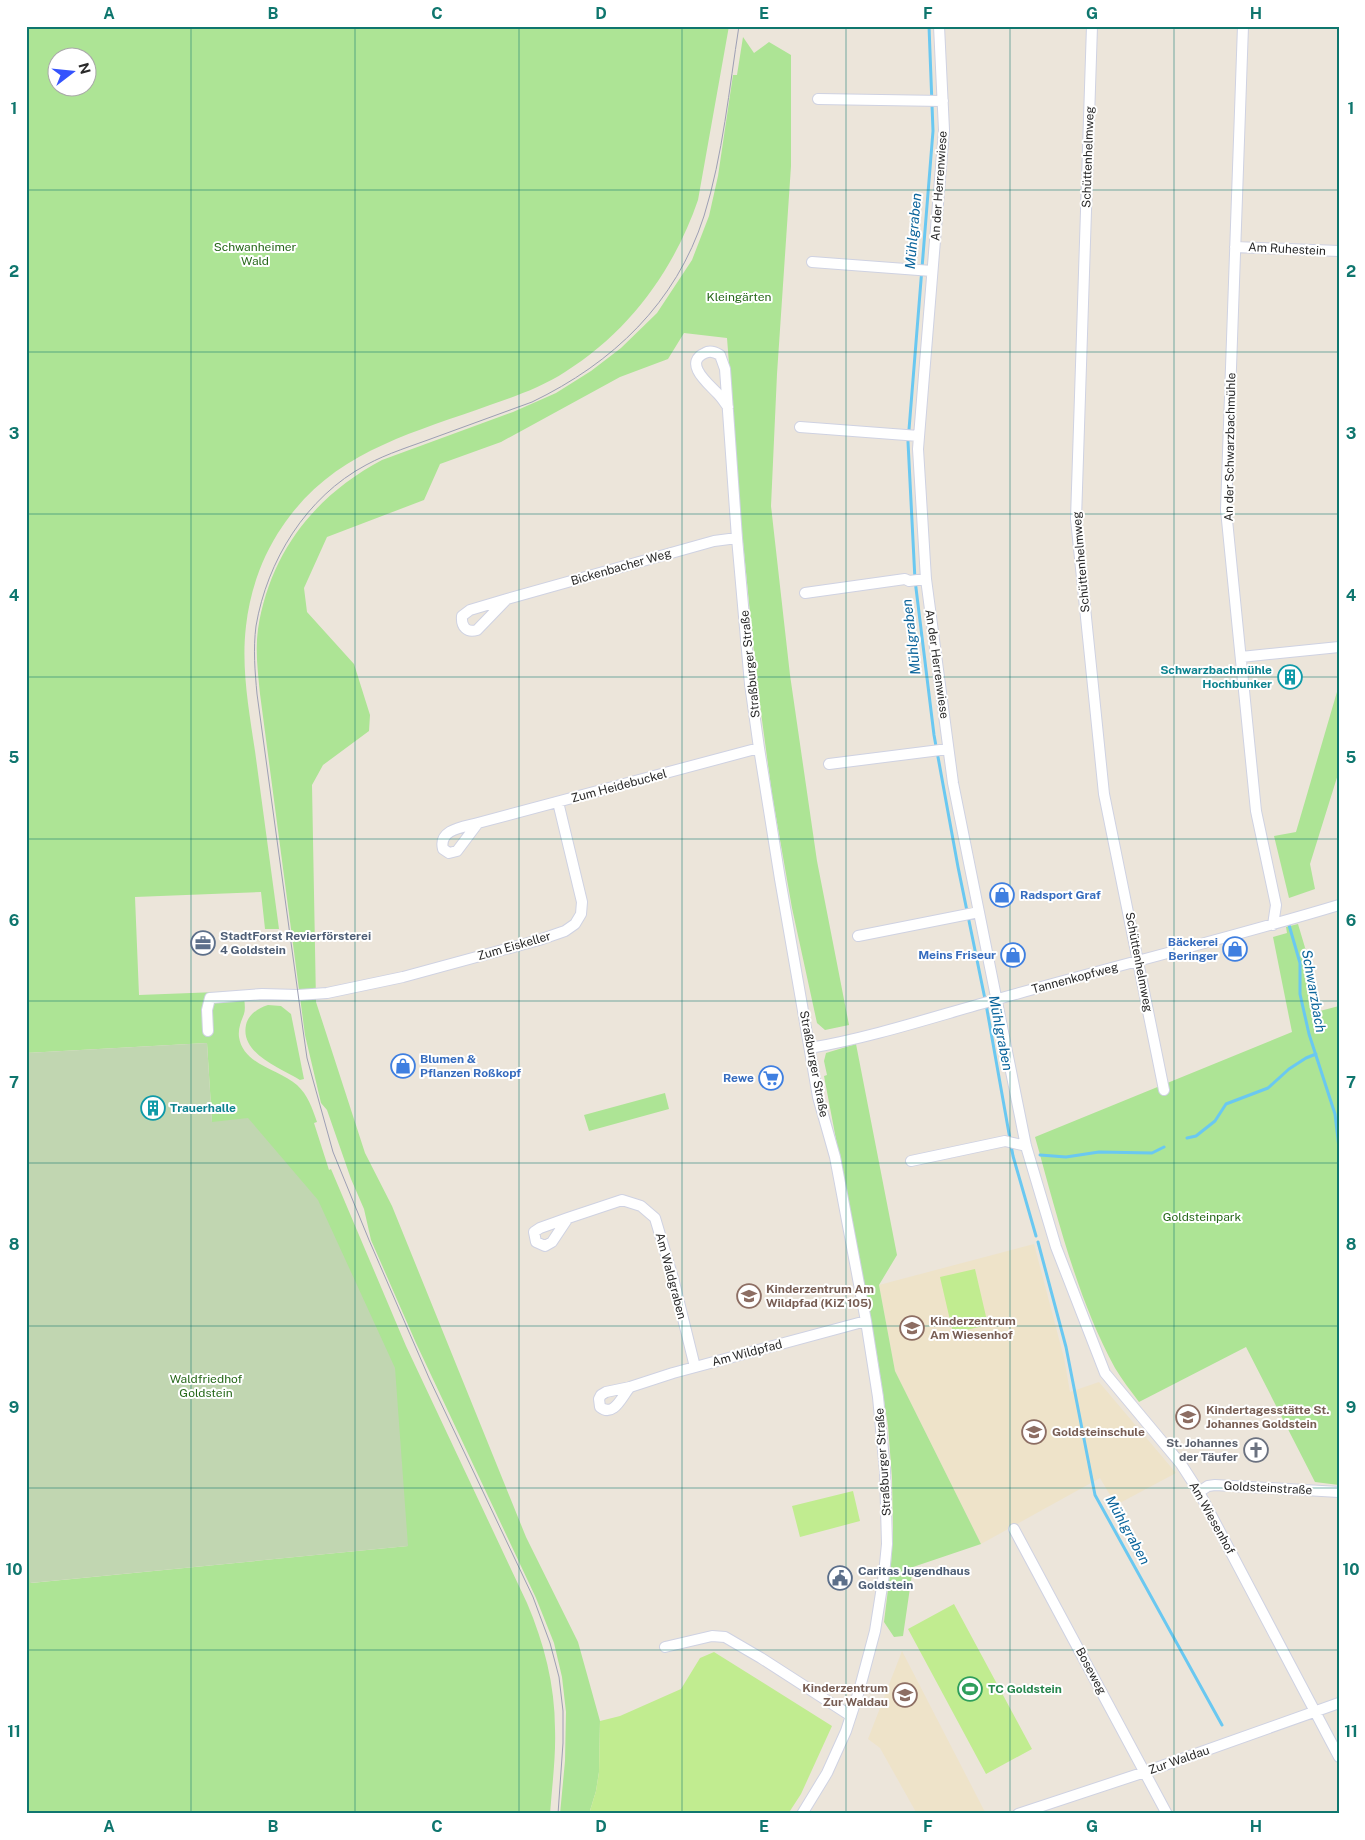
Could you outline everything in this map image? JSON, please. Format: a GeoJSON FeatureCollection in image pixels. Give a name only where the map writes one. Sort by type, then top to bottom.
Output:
{"type":"FeatureCollection","features":[{"type":"Feature","properties":{"kind":"street","name":"An der Herrenwiese"},"geometry":{"type":"LineString","coordinates":[[938,26],[940,101],[944,130],[916,435],[923,579],[941,750],[952,783],[976,912],[997,999]]}},
{"type":"Feature","properties":{"kind":"street","name":"Schüttenhelmweg"},"geometry":{"type":"LineString","coordinates":[[1092,26],[1076,519],[1104,794],[1164,1090]]}},
{"type":"Feature","properties":{"kind":"street","name":"An der Schwarzbachmühle"},"geometry":{"type":"LineString","coordinates":[[1243,26],[1226,510],[1256,811],[1276,905],[1273,925]]}},
{"type":"Feature","properties":{"kind":"street"},"geometry":{"type":"LineString","coordinates":[[818,99],[940,101]]}},
{"type":"Feature","properties":{"kind":"street","name":"Am Ruhestein"},"geometry":{"type":"LineString","coordinates":[[1235,247],[1339,251]]}},
{"type":"Feature","properties":{"kind":"street"},"geometry":{"type":"LineString","coordinates":[[812,262],[930,270]]}},
{"type":"Feature","properties":{"kind":"street","name":"Straßburger Straße"},"geometry":{"type":"LineString","coordinates":[[728,407],[699,374],[696,367],[698,359],[703,354],[716,353],[723,360],[728,407],[750,684],[780,879],[818,1097],[835,1157],[866,1321],[878,1397],[885,1471],[887,1544],[875,1631],[851,1716],[827,1773],[802,1814]]}},
{"type":"Feature","properties":{"kind":"street"},"geometry":{"type":"LineString","coordinates":[[800,427],[916,435]]}},
{"type":"Feature","properties":{"kind":"street","name":"Bickenbacher Weg"},"geometry":{"type":"LineString","coordinates":[[507,599],[701,544],[737,538]]}},
{"type":"Feature","properties":{"kind":"street"},"geometry":{"type":"LineString","coordinates":[[805,593],[905,579],[909,581],[923,579]]}},
{"type":"Feature","properties":{"kind":"street"},"geometry":{"type":"LineString","coordinates":[[1241,657],[1339,647]]}},
{"type":"Feature","properties":{"kind":"street","name":"Zum Heidebuckel"},"geometry":{"type":"LineString","coordinates":[[478,823],[760,748]]}},
{"type":"Feature","properties":{"kind":"street"},"geometry":{"type":"LineString","coordinates":[[829,764],[941,750]]}},
{"type":"Feature","properties":{"kind":"street","name":"Zum Eiskeller"},"geometry":{"type":"LineString","coordinates":[[208,1031],[206,1010],[210,998],[262,994],[328,994],[403,977],[539,940],[565,931],[575,924],[581,914],[582,902],[558,802]]}},
{"type":"Feature","properties":{"kind":"street","name":"Tannenkopfweg"},"geometry":{"type":"LineString","coordinates":[[810,1048],[918,1022],[1339,906]]}},
{"type":"Feature","properties":{"kind":"street"},"geometry":{"type":"LineString","coordinates":[[858,936],[976,912]]}},
{"type":"Feature","properties":{"kind":"street","name":"Am Wiesenhof"},"geometry":{"type":"LineString","coordinates":[[997,999],[1026,1146],[1056,1247],[1105,1373],[1181,1464],[1199,1492],[1339,1757]]}},
{"type":"Feature","properties":{"kind":"street"},"geometry":{"type":"LineString","coordinates":[[912,1161],[1005,1142],[1026,1146]]}},
{"type":"Feature","properties":{"kind":"street","name":"Am Waldgraben"},"geometry":{"type":"LineString","coordinates":[[568,1218],[622,1200],[641,1206],[655,1218],[673,1278],[695,1367]]}},
{"type":"Feature","properties":{"kind":"street","name":"Am Wildpfad"},"geometry":{"type":"LineString","coordinates":[[630,1387],[695,1367],[866,1321]]}},
{"type":"Feature","properties":{"kind":"street","name":"Goldsteinstraße"},"geometry":{"type":"LineString","coordinates":[[1199,1492],[1208,1486],[1215,1485],[1339,1492]]}},
{"type":"Feature","properties":{"kind":"street","name":"Boseweg"},"geometry":{"type":"LineString","coordinates":[[1014,1529],[1167,1814]]}},
{"type":"Feature","properties":{"kind":"street"},"geometry":{"type":"LineString","coordinates":[[665,1647],[712,1636],[725,1637],[851,1716]]}},
{"type":"Feature","properties":{"kind":"street","name":"Zur Waldau"},"geometry":{"type":"LineString","coordinates":[[1018,1814],[1145,1772],[1339,1703]]}},
{"type":"Feature","properties":{"kind":"shaded area","name":"Goldsteinschule"},"geometry":{"type":"Polygon","coordinates":[[[1034,1244],[1064,1358],[1070,1392],[1099,1382],[1176,1473],[1116,1505],[1100,1478],[981,1544],[895,1371],[879,1285],[1034,1244]]]}},
{"type":"Feature","properties":{"kind":"shaded area","name":"Kinderzentrum Zur Waldau"},"geometry":{"type":"Polygon","coordinates":[[[902,1651],[986,1814],[917,1814],[880,1748],[868,1739],[902,1651]]]}},
{"type":"Feature","properties":{"kind":"green space","name":"Schwanheimer Wald"},"geometry":{"type":"Polygon","coordinates":[[[26,26],[729,26],[698,200],[676,251],[662,275],[629,318],[588,356],[547,382],[519,395],[402,437],[349,463],[324,480],[302,501],[282,527],[268,550],[250,600],[244,657],[248,705],[279,929],[265,929],[261,892],[135,897],[139,995],[243,991],[245,1012],[239,1034],[242,1046],[254,1060],[290,1079],[304,1093],[309,1102],[317,1122],[314,1123],[329,1170],[331,1169],[406,1346],[527,1603],[539,1633],[551,1680],[553,1696],[555,1750],[550,1814],[26,1814],[26,1532],[31,1583],[408,1546],[212,1123],[207,1043],[26,1053],[26,26]]]}},
{"type":"Feature","properties":{"kind":"green space","name":"Kleingärten"},"geometry":{"type":"Polygon","coordinates":[[[743,37],[754,53],[769,42],[791,55],[791,166],[777,374],[771,506],[790,675],[817,861],[849,1025],[825,1030],[817,1023],[792,908],[772,794],[757,683],[742,532],[727,338],[684,333],[668,359],[620,377],[501,442],[440,464],[424,500],[327,537],[304,588],[307,612],[354,664],[370,715],[369,731],[323,765],[312,785],[316,1002],[365,1153],[392,1206],[526,1537],[578,1642],[600,1721],[599,1772],[589,1814],[560,1814],[565,1761],[566,1712],[562,1677],[554,1643],[536,1598],[416,1343],[371,1240],[364,1209],[351,1179],[327,1110],[321,1103],[305,1035],[260,694],[257,637],[264,601],[273,576],[285,552],[299,530],[316,509],[336,491],[358,474],[382,460],[513,412],[556,393],[591,371],[621,348],[657,313],[692,260],[709,216],[718,176],[733,75],[737,75],[743,37]]]}},
{"type":"Feature","properties":{"kind":"green space"},"geometry":{"type":"Polygon","coordinates":[[[1339,685],[1339,771],[1310,864],[1315,889],[1289,898],[1274,836],[1296,832],[1339,685]]]}},
{"type":"Feature","properties":{"kind":"green space","name":"Goldsteinpark"},"geometry":{"type":"Polygon","coordinates":[[[1298,924],[1309,961],[1310,992],[1316,1012],[1339,1006],[1339,1485],[1315,1482],[1246,1347],[1139,1402],[1115,1368],[1101,1341],[1078,1284],[1035,1137],[1292,1032],[1273,937],[1287,933],[1286,927],[1298,924]]]}},
{"type":"Feature","properties":{"kind":"green space"},"geometry":{"type":"Polygon","coordinates":[[[268,1005],[281,1006],[291,1014],[304,1079],[300,1080],[273,1065],[255,1052],[249,1044],[246,1035],[247,1021],[254,1012],[268,1005]]]}},
{"type":"Feature","properties":{"kind":"green space","name":"Waldfriedhof Goldstein"},"geometry":{"type":"Polygon","coordinates":[[[207,1043],[212,1122],[248,1118],[318,1200],[395,1368],[408,1546],[30,1583],[26,1532],[26,1053],[207,1043]]]}},
{"type":"Feature","properties":{"kind":"green space"},"geometry":{"type":"Polygon","coordinates":[[[856,1044],[897,1255],[879,1285],[895,1371],[981,1544],[913,1567],[903,1636],[894,1637],[884,1622],[891,1565],[893,1528],[888,1426],[877,1355],[824,1076],[827,1075],[824,1061],[826,1053],[856,1044]]]}},
{"type":"Feature","properties":{"kind":"green space"},"geometry":{"type":"Polygon","coordinates":[[[665,1093],[669,1109],[589,1131],[584,1115],[665,1093]]]}},
{"type":"Feature","properties":{"kind":"green space"},"geometry":{"type":"Polygon","coordinates":[[[975,1269],[988,1325],[953,1333],[940,1277],[975,1269]]]}},
{"type":"Feature","properties":{"kind":"green space"},"geometry":{"type":"Polygon","coordinates":[[[853,1491],[860,1521],[800,1537],[792,1506],[853,1491]]]}},
{"type":"Feature","properties":{"kind":"green space","name":"TC Goldstein"},"geometry":{"type":"Polygon","coordinates":[[[954,1604],[1032,1749],[986,1774],[908,1629],[954,1604]]]}},
{"type":"Feature","properties":{"kind":"green space"},"geometry":{"type":"Polygon","coordinates":[[[714,1652],[832,1726],[801,1794],[788,1814],[589,1814],[599,1772],[600,1721],[620,1716],[681,1689],[700,1658],[714,1652]]]}},
{"type":"Feature","properties":{"kind":"waterway","name":"Mühlgraben"},"geometry":{"type":"LineString","coordinates":[[929,26],[933,131],[908,442],[915,580],[934,735],[958,867],[986,1004],[1013,1156],[1036,1236]]}},
{"type":"Feature","properties":{"kind":"waterway","name":"Schwarzbach"},"geometry":{"type":"LineString","coordinates":[[1289,925],[1300,963],[1300,994],[1309,1034],[1335,1114],[1339,1148]]}},
{"type":"Feature","properties":{"kind":"waterway"},"geometry":{"type":"LineString","coordinates":[[1187,1138],[1196,1136],[1215,1121],[1226,1104],[1268,1088],[1289,1069],[1316,1054]]}},
{"type":"Feature","properties":{"kind":"waterway"},"geometry":{"type":"LineString","coordinates":[[1040,1155],[1066,1157],[1099,1152],[1152,1153],[1164,1147]]}},
{"type":"Feature","properties":{"kind":"waterway","name":"Mühlgraben"},"geometry":{"type":"LineString","coordinates":[[1038,1242],[1066,1347],[1095,1495],[1222,1725]]}},
{"type":"Feature","properties":{"kind":"tram line"},"geometry":{"type":"LineString","coordinates":[[558,1814],[563,1743],[563,1711],[559,1677],[550,1643],[533,1597],[429,1378],[369,1240],[333,1152],[307,1058],[257,694],[255,635],[261,602],[269,578],[280,555],[308,513],[344,478],[383,457],[532,402],[561,386],[589,369],[615,349],[659,303],[677,276],[692,247],[711,193],[721,146],[739,26]]}},
{"type":"Feature","properties":{"kind":"place","name":"Schwarzbachmühle Hochbunker"},"geometry":{"type":"Point","coordinates":[1290,677]}},
{"type":"Feature","properties":{"kind":"place","name":"Radsport Graf"},"geometry":{"type":"Point","coordinates":[1002,895]}},
{"type":"Feature","properties":{"kind":"place","name":"StadtForst Revierförsterei 4 Goldstein"},"geometry":{"type":"Point","coordinates":[203,943]}},
{"type":"Feature","properties":{"kind":"place","name":"Bäckerei Beringer"},"geometry":{"type":"Point","coordinates":[1235,949]}},
{"type":"Feature","properties":{"kind":"place","name":"Meins Friseur"},"geometry":{"type":"Point","coordinates":[1013,955]}},
{"type":"Feature","properties":{"kind":"place","name":"Blumen & Pflanzen Roßkopf"},"geometry":{"type":"Point","coordinates":[403,1066]}},
{"type":"Feature","properties":{"kind":"place","name":"Rewe"},"geometry":{"type":"Point","coordinates":[771,1078]}},
{"type":"Feature","properties":{"kind":"place","name":"Trauerhalle"},"geometry":{"type":"Point","coordinates":[153,1108]}},
{"type":"Feature","properties":{"kind":"place","name":"Kinderzentrum Am Wildpfad (KiZ 105)"},"geometry":{"type":"Point","coordinates":[749,1296]}},
{"type":"Feature","properties":{"kind":"place","name":"Kinderzentrum Am Wiesenhof"},"geometry":{"type":"Point","coordinates":[912,1328]}},
{"type":"Feature","properties":{"kind":"place","name":"Kindertagesstätte St. Johannes Goldstein"},"geometry":{"type":"Point","coordinates":[1188,1417]}},
{"type":"Feature","properties":{"kind":"place","name":"Goldsteinschule"},"geometry":{"type":"Point","coordinates":[1034,1432]}},
{"type":"Feature","properties":{"kind":"place","name":"St. Johannes der Täufer"},"geometry":{"type":"Point","coordinates":[1256,1450]}},
{"type":"Feature","properties":{"kind":"place","name":"Caritas Jugendhaus Goldstein"},"geometry":{"type":"Point","coordinates":[840,1578]}},
{"type":"Feature","properties":{"kind":"place","name":"TC Goldstein"},"geometry":{"type":"Point","coordinates":[970,1689]}},
{"type":"Feature","properties":{"kind":"place","name":"Kinderzentrum Zur Waldau"},"geometry":{"type":"Point","coordinates":[905,1695]}}]}
